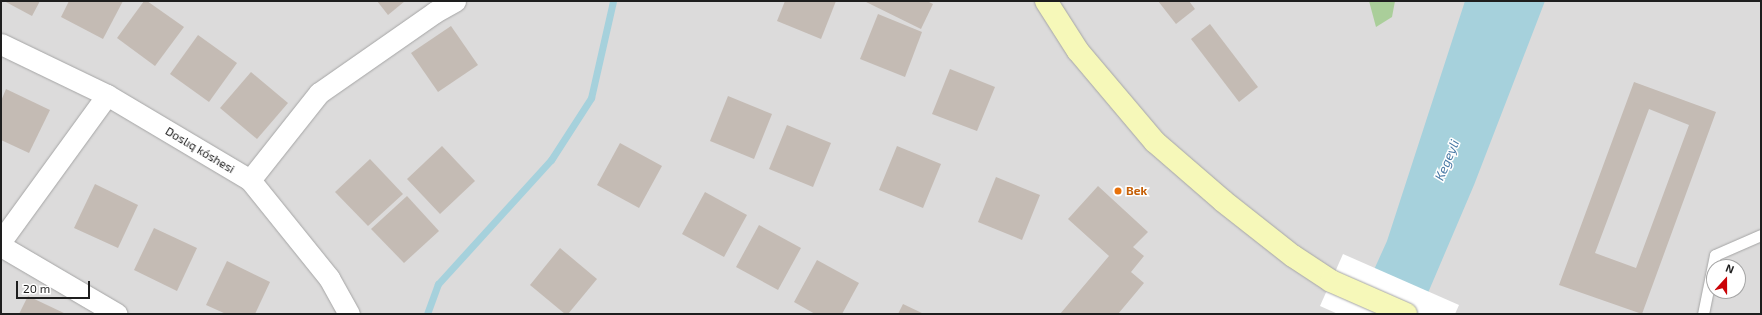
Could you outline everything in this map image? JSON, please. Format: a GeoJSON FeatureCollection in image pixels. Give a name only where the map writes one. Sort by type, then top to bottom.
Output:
{"type":"FeatureCollection","features":[{"type":"Feature","properties":{"kind":"main road"},"geometry":{"type":"LineString","coordinates":[[1045,2],[1078,51],[1155,142],[1223,202],[1293,256],[1331,280],[1406,314]]}},
{"type":"Feature","properties":{"kind":"street"},"geometry":{"type":"LineString","coordinates":[[250,180],[319,93],[435,12],[455,1]]}},
{"type":"Feature","properties":{"kind":"street","name":"Doslıq kóshesi"},"geometry":{"type":"LineString","coordinates":[[1,44],[107,95],[250,180],[329,278],[349,314]]}},
{"type":"Feature","properties":{"kind":"street"},"geometry":{"type":"LineString","coordinates":[[1,241],[107,95]]}},
{"type":"Feature","properties":{"kind":"street"},"geometry":{"type":"LineString","coordinates":[[1,246],[116,314]]}},
{"type":"Feature","properties":{"kind":"lane"},"geometry":{"type":"LineString","coordinates":[[1703,314],[1715,255],[1761,235]]}},
{"type":"Feature","properties":{"kind":"shaded area"},"geometry":{"type":"Polygon","coordinates":[[[1,1],[1761,1],[1761,314],[1,314],[1,1]]]}},
{"type":"Feature","properties":{"kind":"green space"},"geometry":{"type":"Polygon","coordinates":[[[1369,1],[1395,1],[1392,17],[1376,27],[1369,1]]]}},
{"type":"Feature","properties":{"kind":"water","name":"Kegeyli"},"geometry":{"type":"Polygon","coordinates":[[[1465,1],[1545,1],[1474,185],[1419,314],[1354,314],[1387,241],[1465,1]]]}},
{"type":"Feature","properties":{"kind":"pier"},"geometry":{"type":"Polygon","coordinates":[[[1343,254],[1459,305],[1455,314],[1338,314],[1320,306],[1343,254]]]}},
{"type":"Feature","properties":{"kind":"building"},"geometry":{"type":"Polygon","coordinates":[[[4,1],[40,1],[32,16],[4,1]]]}},
{"type":"Feature","properties":{"kind":"building"},"geometry":{"type":"Polygon","coordinates":[[[69,1],[123,1],[103,39],[61,17],[69,1]]]}},
{"type":"Feature","properties":{"kind":"building"},"geometry":{"type":"Polygon","coordinates":[[[144,1],[147,1],[184,27],[155,66],[117,38],[144,1]]]}},
{"type":"Feature","properties":{"kind":"building"},"geometry":{"type":"Polygon","coordinates":[[[377,1],[405,1],[388,15],[377,1]]]}},
{"type":"Feature","properties":{"kind":"building"},"geometry":{"type":"Polygon","coordinates":[[[785,1],[836,1],[821,39],[777,21],[785,1]]]}},
{"type":"Feature","properties":{"kind":"building"},"geometry":{"type":"Polygon","coordinates":[[[864,1],[927,1],[933,4],[921,29],[864,1]]]}},
{"type":"Feature","properties":{"kind":"building"},"geometry":{"type":"Polygon","coordinates":[[[1158,1],[1189,1],[1195,9],[1176,24],[1158,1]]]}},
{"type":"Feature","properties":{"kind":"building"},"geometry":{"type":"Polygon","coordinates":[[[878,14],[922,32],[905,77],[860,59],[878,14]]]}},
{"type":"Feature","properties":{"kind":"building"},"geometry":{"type":"Polygon","coordinates":[[[1210,24],[1258,87],[1239,102],[1191,39],[1210,24]]]}},
{"type":"Feature","properties":{"kind":"building"},"geometry":{"type":"Polygon","coordinates":[[[451,26],[478,65],[438,92],[411,53],[451,26]]]}},
{"type":"Feature","properties":{"kind":"building"},"geometry":{"type":"Polygon","coordinates":[[[198,35],[237,63],[209,102],[170,74],[198,35]]]}},
{"type":"Feature","properties":{"kind":"building"},"geometry":{"type":"Polygon","coordinates":[[[950,69],[995,87],[977,131],[932,114],[950,69]]]}},
{"type":"Feature","properties":{"kind":"building"},"geometry":{"type":"Polygon","coordinates":[[[251,72],[288,103],[257,139],[220,108],[251,72]]]}},
{"type":"Feature","properties":{"kind":"building"},"geometry":{"type":"Polygon","coordinates":[[[1634,82],[1716,112],[1642,314],[1559,285],[1634,82]],[[1649,109],[1595,253],[1636,268],[1689,125],[1649,109]]]}},
{"type":"Feature","properties":{"kind":"building"},"geometry":{"type":"Polygon","coordinates":[[[6,89],[50,110],[29,153],[1,140],[1,101],[6,89]]]}},
{"type":"Feature","properties":{"kind":"building"},"geometry":{"type":"Polygon","coordinates":[[[728,96],[772,114],[754,159],[710,141],[728,96]]]}},
{"type":"Feature","properties":{"kind":"building"},"geometry":{"type":"Polygon","coordinates":[[[787,125],[831,143],[813,187],[769,169],[787,125]]]}},
{"type":"Feature","properties":{"kind":"building"},"geometry":{"type":"Polygon","coordinates":[[[620,143],[662,166],[639,208],[597,185],[620,143]]]}},
{"type":"Feature","properties":{"kind":"building"},"geometry":{"type":"Polygon","coordinates":[[[442,146],[475,181],[440,214],[407,179],[442,146]]]}},
{"type":"Feature","properties":{"kind":"building"},"geometry":{"type":"Polygon","coordinates":[[[897,146],[941,164],[923,208],[879,190],[897,146]]]}},
{"type":"Feature","properties":{"kind":"building"},"geometry":{"type":"Polygon","coordinates":[[[370,159],[403,194],[368,226],[335,192],[370,159]]]}},
{"type":"Feature","properties":{"kind":"building"},"geometry":{"type":"Polygon","coordinates":[[[996,177],[1040,195],[1022,240],[978,222],[996,177]]]}},
{"type":"Feature","properties":{"kind":"building"},"geometry":{"type":"Polygon","coordinates":[[[95,184],[138,205],[118,248],[74,228],[95,184]]]}},
{"type":"Feature","properties":{"kind":"building"},"geometry":{"type":"Polygon","coordinates":[[[1098,186],[1148,232],[1133,247],[1144,256],[1131,272],[1144,283],[1118,314],[1060,314],[1109,256],[1068,219],[1098,186]]]}},
{"type":"Feature","properties":{"kind":"building"},"geometry":{"type":"Polygon","coordinates":[[[705,192],[747,215],[724,257],[682,234],[705,192]]]}},
{"type":"Feature","properties":{"kind":"building"},"geometry":{"type":"Polygon","coordinates":[[[407,196],[439,231],[404,263],[371,229],[407,196]]]}},
{"type":"Feature","properties":{"kind":"building"},"geometry":{"type":"Polygon","coordinates":[[[759,225],[801,248],[778,290],[736,267],[759,225]]]}},
{"type":"Feature","properties":{"kind":"building"},"geometry":{"type":"Polygon","coordinates":[[[154,228],[197,248],[177,291],[134,270],[154,228]]]}},
{"type":"Feature","properties":{"kind":"building"},"geometry":{"type":"Polygon","coordinates":[[[560,248],[597,279],[568,314],[565,314],[530,285],[560,248]]]}},
{"type":"Feature","properties":{"kind":"building"},"geometry":{"type":"Polygon","coordinates":[[[817,260],[859,283],[842,314],[815,314],[794,302],[817,260]]]}},
{"type":"Feature","properties":{"kind":"building"},"geometry":{"type":"Polygon","coordinates":[[[227,261],[270,282],[255,314],[226,314],[206,305],[227,261]]]}},
{"type":"Feature","properties":{"kind":"building"},"geometry":{"type":"Polygon","coordinates":[[[28,296],[66,314],[19,314],[28,296]]]}},
{"type":"Feature","properties":{"kind":"building"},"geometry":{"type":"Polygon","coordinates":[[[903,304],[924,314],[898,314],[903,304]]]}},
{"type":"Feature","properties":{"kind":"waterway"},"geometry":{"type":"LineString","coordinates":[[427,314],[438,284],[551,160],[591,98],[613,1]]}},
{"type":"Feature","properties":{"kind":"place","name":"Bek"},"geometry":{"type":"Point","coordinates":[1118,191]}}]}
